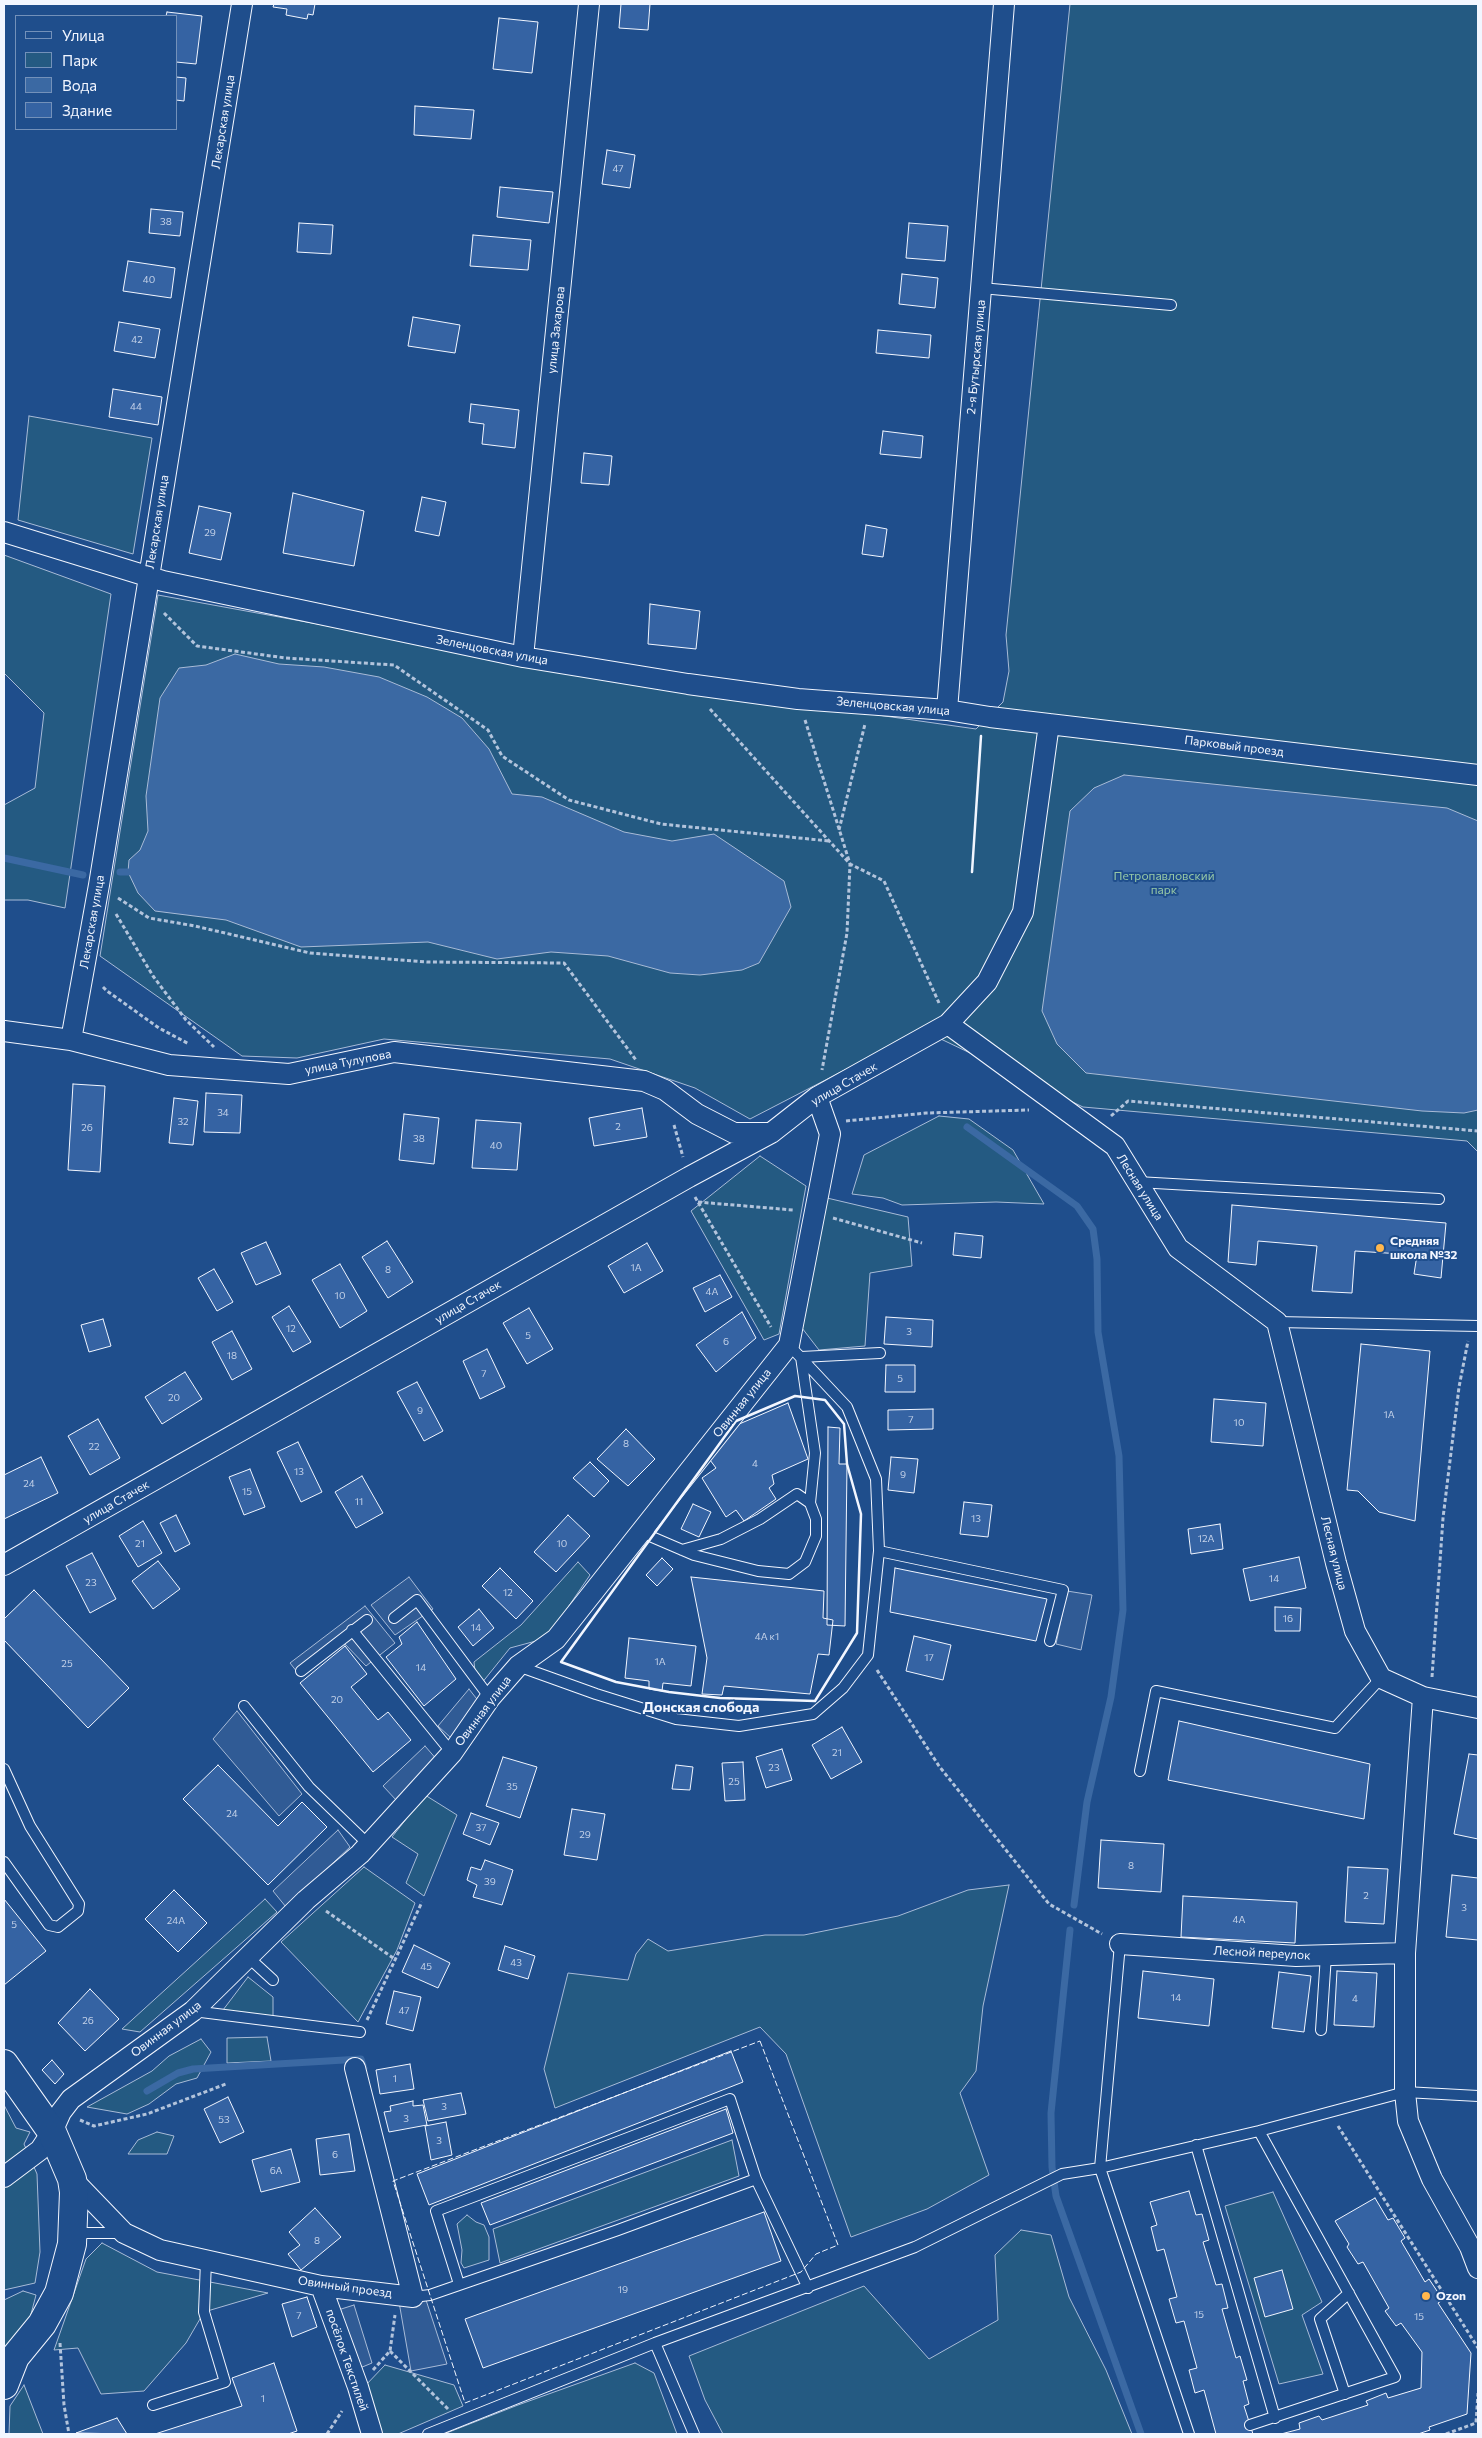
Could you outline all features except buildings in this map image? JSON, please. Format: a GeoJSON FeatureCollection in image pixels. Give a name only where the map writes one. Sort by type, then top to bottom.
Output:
{"type":"FeatureCollection","features":[{"type":"Feature","properties":{"kind":"street","name":"Лекарская улица"},"geometry":{"type":"LineString","coordinates":[[71,1040],[99,885],[242,4]]}},
{"type":"Feature","properties":{"kind":"street","name":"улица Захарова"},"geometry":{"type":"LineString","coordinates":[[523,657],[589,4]]}},
{"type":"Feature","properties":{"kind":"street","name":"2-я Бутырская улица"},"geometry":{"type":"LineString","coordinates":[[947,710],[1004,4]]}},
{"type":"Feature","properties":{"kind":"street","name":"Зеленцовская улица"},"geometry":{"type":"LineString","coordinates":[[4,532],[147,585],[172,583],[523,657],[688,684],[798,699],[947,710],[990,717]]}},
{"type":"Feature","properties":{"kind":"street","name":"Парковый проезд"},"geometry":{"type":"LineString","coordinates":[[990,717],[1478,775]]}},
{"type":"Feature","properties":{"kind":"street","name":"улица Стачек"},"geometry":{"type":"LineString","coordinates":[[4,1565],[689,1177],[771,1133],[817,1097],[948,1024],[987,982],[1023,912],[1049,724]]}},
{"type":"Feature","properties":{"kind":"street","name":"Лесная улица"},"geometry":{"type":"LineString","coordinates":[[948,1024],[1115,1146],[1178,1248],[1277,1322],[1336,1563],[1355,1631],[1381,1678]]}},
{"type":"Feature","properties":{"kind":"street","name":"улица Тулупова"},"geometry":{"type":"LineString","coordinates":[[4,1031],[71,1040],[153,1062],[289,1074],[394,1052],[644,1081],[664,1090],[697,1114],[734,1133],[771,1133]]}},
{"type":"Feature","properties":{"kind":"street","name":"Овинная улица"},"geometry":{"type":"LineString","coordinates":[[4,2177],[40,2150],[71,2099],[193,2011],[306,1900],[368,1844],[452,1753],[490,1698],[518,1666],[556,1640],[643,1528],[795,1351],[830,1134],[817,1097]]}},
{"type":"Feature","properties":{"kind":"street"},"geometry":{"type":"LineString","coordinates":[[1381,1678],[1432,1698],[1478,1708]]}},
{"type":"Feature","properties":{"kind":"street"},"geometry":{"type":"LineString","coordinates":[[1432,1698],[1405,1953],[1405,2092],[1408,2120],[1429,2171],[1470,2247],[1478,2268]]}},
{"type":"Feature","properties":{"kind":"street","name":"Лесной переулок"},"geometry":{"type":"LineString","coordinates":[[1120,1944],[1296,1956],[1405,1953]]}},
{"type":"Feature","properties":{"kind":"street"},"geometry":{"type":"LineString","coordinates":[[4,2064],[22,2088],[56,2122],[72,2178],[74,2192],[72,2244],[59,2293],[42,2324],[15,2357],[5,2378]]}},
{"type":"Feature","properties":{"kind":"street","name":"Овинный проезд"},"geometry":{"type":"LineString","coordinates":[[72,2178],[124,2233],[160,2250],[321,2286],[413,2297],[356,2068]]}},
{"type":"Feature","properties":{"kind":"street","name":"посёлок Текстилей"},"geometry":{"type":"LineString","coordinates":[[321,2286],[358,2387],[372,2434]]}},
{"type":"Feature","properties":{"kind":"lane"},"geometry":{"type":"LineString","coordinates":[[981,288],[1171,305]]}},
{"type":"Feature","properties":{"kind":"lane"},"geometry":{"type":"LineString","coordinates":[[1137,1182],[1439,1199]]}},
{"type":"Feature","properties":{"kind":"lane"},"geometry":{"type":"LineString","coordinates":[[1277,1322],[1475,1326]]}},
{"type":"Feature","properties":{"kind":"lane"},"geometry":{"type":"LineString","coordinates":[[795,1351],[880,1353]]}},
{"type":"Feature","properties":{"kind":"lane"},"geometry":{"type":"LineString","coordinates":[[643,1528],[652,1537],[682,1550],[758,1571],[789,1574],[805,1562],[816,1536],[816,1519],[810,1503],[815,1453],[795,1351]]}},
{"type":"Feature","properties":{"kind":"lane"},"geometry":{"type":"LineString","coordinates":[[518,1666],[596,1694],[676,1719],[739,1726],[813,1714],[843,1688],[868,1655],[879,1551],[876,1479],[847,1407],[795,1351]]}},
{"type":"Feature","properties":{"kind":"lane"},"geometry":{"type":"LineString","coordinates":[[682,1550],[721,1539],[760,1519],[797,1494],[810,1503]]}},
{"type":"Feature","properties":{"kind":"lane"},"geometry":{"type":"LineString","coordinates":[[879,1551],[1063,1590],[1050,1641]]}},
{"type":"Feature","properties":{"kind":"lane"},"geometry":{"type":"LineString","coordinates":[[394,1618],[417,1600],[490,1698]]}},
{"type":"Feature","properties":{"kind":"lane"},"geometry":{"type":"LineString","coordinates":[[300,1670],[367,1620]]}},
{"type":"Feature","properties":{"kind":"lane"},"geometry":{"type":"LineString","coordinates":[[352,1630],[452,1753]]}},
{"type":"Feature","properties":{"kind":"lane"},"geometry":{"type":"LineString","coordinates":[[1140,1771],[1156,1690],[1335,1728],[1381,1678]]}},
{"type":"Feature","properties":{"kind":"lane"},"geometry":{"type":"LineString","coordinates":[[244,1706],[309,1787],[368,1844]]}},
{"type":"Feature","properties":{"kind":"lane"},"geometry":{"type":"LineString","coordinates":[[4,1769],[30,1826],[79,1904],[78,1911],[58,1927],[49,1925],[4,1862]]}},
{"type":"Feature","properties":{"kind":"lane"},"geometry":{"type":"LineString","coordinates":[[1120,1944],[1100,2168],[1189,2434]]}},
{"type":"Feature","properties":{"kind":"lane"},"geometry":{"type":"LineString","coordinates":[[1321,2030],[1326,1955]]}},
{"type":"Feature","properties":{"kind":"lane"},"geometry":{"type":"LineString","coordinates":[[248,1957],[273,1980]]}},
{"type":"Feature","properties":{"kind":"lane"},"geometry":{"type":"LineString","coordinates":[[193,2011],[360,2032]]}},
{"type":"Feature","properties":{"kind":"lane"},"geometry":{"type":"LineString","coordinates":[[428,2434],[655,2342],[808,2288],[916,2247],[1062,2174],[1100,2168],[1260,2131],[1405,2092],[1478,2096]]}},
{"type":"Feature","properties":{"kind":"lane"},"geometry":{"type":"LineString","coordinates":[[459,2284],[436,2211],[730,2099],[756,2179],[808,2288]]}},
{"type":"Feature","properties":{"kind":"lane"},"geometry":{"type":"LineString","coordinates":[[1250,2425],[1395,2377],[1260,2131]]}},
{"type":"Feature","properties":{"kind":"lane"},"geometry":{"type":"LineString","coordinates":[[1196,2145],[1275,2418]]}},
{"type":"Feature","properties":{"kind":"lane"},"geometry":{"type":"LineString","coordinates":[[413,2297],[430,2295],[618,2230],[756,2179]]}},
{"type":"Feature","properties":{"kind":"lane"},"geometry":{"type":"LineString","coordinates":[[72,2244],[85,2233],[124,2233]]}},
{"type":"Feature","properties":{"kind":"lane"},"geometry":{"type":"LineString","coordinates":[[154,2405],[225,2382],[204,2312],[206,2261]]}},
{"type":"Feature","properties":{"kind":"lane"},"geometry":{"type":"LineString","coordinates":[[1345,2394],[1320,2319],[1349,2293]]}},
{"type":"Feature","properties":{"kind":"lane"},"geometry":{"type":"LineString","coordinates":[[655,2342],[694,2434]]}},
{"type":"Feature","properties":{"kind":"path"},"geometry":{"type":"LineString","coordinates":[[147,585],[197,646],[286,658],[394,666],[488,730],[502,756],[569,800],[661,824],[829,841]]}},
{"type":"Feature","properties":{"kind":"path"},"geometry":{"type":"LineString","coordinates":[[688,684],[850,864],[884,881],[948,1024]]}},
{"type":"Feature","properties":{"kind":"path"},"geometry":{"type":"LineString","coordinates":[[798,699],[850,864],[847,933],[817,1097]]}},
{"type":"Feature","properties":{"kind":"path"},"geometry":{"type":"LineString","coordinates":[[839,830],[870,704]]}},
{"type":"Feature","properties":{"kind":"path"},"geometry":{"type":"LineString","coordinates":[[99,885],[153,976],[186,1020],[238,1070]]}},
{"type":"Feature","properties":{"kind":"path"},"geometry":{"type":"LineString","coordinates":[[99,885],[149,918],[195,926],[310,953],[428,962],[564,963],[633,1053],[644,1081]]}},
{"type":"Feature","properties":{"kind":"path"},"geometry":{"type":"LineString","coordinates":[[85,961],[106,992],[159,1028],[194,1047]]}},
{"type":"Feature","properties":{"kind":"path"},"geometry":{"type":"LineString","coordinates":[[664,1090],[697,1202],[768,1325],[795,1351]]}},
{"type":"Feature","properties":{"kind":"path"},"geometry":{"type":"LineString","coordinates":[[1095,1131],[1128,1101],[1478,1131]]}},
{"type":"Feature","properties":{"kind":"path"},"geometry":{"type":"LineString","coordinates":[[826,1123],[926,1113],[1038,1110]]}},
{"type":"Feature","properties":{"kind":"path"},"geometry":{"type":"LineString","coordinates":[[1432,1698],[1431,1684],[1443,1518],[1459,1387],[1475,1326]]}},
{"type":"Feature","properties":{"kind":"path"},"geometry":{"type":"LineString","coordinates":[[868,1655],[940,1766],[1049,1904],[1120,1944]]}},
{"type":"Feature","properties":{"kind":"path"},"geometry":{"type":"LineString","coordinates":[[306,1900],[335,1915],[396,1960]]}},
{"type":"Feature","properties":{"kind":"path"},"geometry":{"type":"LineString","coordinates":[[360,2032],[422,1902]]}},
{"type":"Feature","properties":{"kind":"path"},"geometry":{"type":"LineString","coordinates":[[56,2122],[94,2126],[147,2114],[226,2084]]}},
{"type":"Feature","properties":{"kind":"path"},"geometry":{"type":"LineString","coordinates":[[1330,2113],[1478,2348]]}},
{"type":"Feature","properties":{"kind":"path"},"geometry":{"type":"LineString","coordinates":[[60,2342],[64,2405],[69,2434]]}},
{"type":"Feature","properties":{"kind":"path"},"geometry":{"type":"LineString","coordinates":[[390,2351],[459,2420]]}},
{"type":"Feature","properties":{"kind":"path"},"geometry":{"type":"LineString","coordinates":[[1446,2434],[1476,2423],[1478,2393]]}},
{"type":"Feature","properties":{"kind":"green space","name":"Петропавловский парк"},"geometry":{"type":"Polygon","coordinates":[[[1070,4],[1478,4],[1478,1152],[1467,1141],[1083,1107],[922,1030],[750,1119],[695,1088],[610,1059],[384,1039],[297,1058],[242,1056],[100,956],[158,595],[604,676],[976,729],[1003,702],[1009,671],[1006,635],[1070,4]]]}},
{"type":"Feature","properties":{"kind":"green space"},"geometry":{"type":"Polygon","coordinates":[[[29,416],[152,438],[133,554],[18,520],[29,416]]]}},
{"type":"Feature","properties":{"kind":"green space"},"geometry":{"type":"Polygon","coordinates":[[[4,555],[111,594],[65,908],[28,900],[4,900],[4,805],[35,788],[44,713],[4,673],[4,555]]]}},
{"type":"Feature","properties":{"kind":"green space"},"geometry":{"type":"Polygon","coordinates":[[[939,1116],[969,1119],[1013,1150],[1044,1204],[996,1202],[902,1205],[883,1198],[852,1194],[864,1155],[939,1116]]]}},
{"type":"Feature","properties":{"kind":"green space"},"geometry":{"type":"Polygon","coordinates":[[[760,1156],[806,1186],[779,1334],[764,1340],[691,1211],[760,1156]]]}},
{"type":"Feature","properties":{"kind":"green space"},"geometry":{"type":"Polygon","coordinates":[[[827,1198],[908,1217],[912,1266],[870,1273],[865,1346],[819,1350],[802,1328],[827,1198]]]}},
{"type":"Feature","properties":{"kind":"green space"},"geometry":{"type":"Polygon","coordinates":[[[578,1562],[590,1575],[547,1638],[510,1648],[477,1689],[474,1662],[521,1625],[578,1562]]]}},
{"type":"Feature","properties":{"kind":"green space"},"geometry":{"type":"Polygon","coordinates":[[[425,1795],[457,1815],[424,1896],[406,1883],[418,1854],[392,1837],[425,1795]]]}},
{"type":"Feature","properties":{"kind":"green space"},"geometry":{"type":"Polygon","coordinates":[[[364,1867],[415,1903],[397,1950],[358,2022],[281,1942],[364,1867]]]}},
{"type":"Feature","properties":{"kind":"green space"},"geometry":{"type":"Polygon","coordinates":[[[1009,1885],[983,2006],[976,2071],[960,2093],[989,2175],[927,2209],[851,2237],[786,2054],[760,2027],[555,2108],[544,2069],[568,1973],[628,1980],[636,1954],[648,1939],[668,1951],[765,1935],[804,1935],[898,1916],[968,1890],[1009,1885]]]}},
{"type":"Feature","properties":{"kind":"green space"},"geometry":{"type":"Polygon","coordinates":[[[265,1899],[277,1912],[140,2032],[122,2029],[265,1899]]]}},
{"type":"Feature","properties":{"kind":"green space"},"geometry":{"type":"Polygon","coordinates":[[[248,1977],[273,1997],[273,2018],[223,2010],[248,1977]]]}},
{"type":"Feature","properties":{"kind":"green space"},"geometry":{"type":"Polygon","coordinates":[[[267,2037],[271,2061],[227,2063],[227,2038],[267,2037]]]}},
{"type":"Feature","properties":{"kind":"green space"},"geometry":{"type":"Polygon","coordinates":[[[201,2039],[211,2052],[197,2078],[176,2084],[149,2104],[127,2114],[87,2107],[152,2071],[169,2056],[201,2039]]]}},
{"type":"Feature","properties":{"kind":"green space"},"geometry":{"type":"Polygon","coordinates":[[[4,2105],[16,2128],[30,2132],[24,2144],[37,2174],[40,2252],[35,2283],[4,2290],[4,2105]]]}},
{"type":"Feature","properties":{"kind":"green space"},"geometry":{"type":"Polygon","coordinates":[[[157,2132],[174,2136],[167,2154],[128,2154],[138,2140],[157,2132]]]}},
{"type":"Feature","properties":{"kind":"green space"},"geometry":{"type":"Polygon","coordinates":[[[732,2140],[739,2176],[500,2263],[493,2229],[732,2140]]]}},
{"type":"Feature","properties":{"kind":"green space"},"geometry":{"type":"Polygon","coordinates":[[[1273,2192],[1322,2302],[1302,2315],[1323,2374],[1279,2384],[1225,2206],[1273,2192]]]}},
{"type":"Feature","properties":{"kind":"green space"},"geometry":{"type":"Polygon","coordinates":[[[467,2215],[484,2225],[489,2237],[489,2260],[464,2268],[461,2263],[462,2250],[457,2224],[467,2215]]]}},
{"type":"Feature","properties":{"kind":"green space"},"geometry":{"type":"Polygon","coordinates":[[[1021,2230],[1051,2235],[1069,2297],[1106,2370],[1132,2434],[723,2434],[705,2400],[689,2356],[864,2286],[929,2359],[998,2320],[995,2255],[1021,2230]]]}},
{"type":"Feature","properties":{"kind":"green space"},"geometry":{"type":"Polygon","coordinates":[[[102,2243],[157,2272],[268,2293],[204,2312],[186,2343],[144,2391],[101,2394],[78,2348],[54,2350],[86,2259],[102,2243]]]}},
{"type":"Feature","properties":{"kind":"green space"},"geometry":{"type":"Polygon","coordinates":[[[23,2291],[36,2295],[30,2318],[4,2352],[4,2300],[23,2291]]]}},
{"type":"Feature","properties":{"kind":"green space"},"geometry":{"type":"Polygon","coordinates":[[[635,2363],[654,2373],[677,2434],[444,2434],[518,2405],[635,2363]]]}},
{"type":"Feature","properties":{"kind":"green space"},"geometry":{"type":"Polygon","coordinates":[[[385,2365],[454,2385],[463,2406],[398,2434],[377,2434],[364,2387],[385,2365]]]}},
{"type":"Feature","properties":{"kind":"green space"},"geometry":{"type":"Polygon","coordinates":[[[24,2385],[43,2434],[9,2434],[10,2406],[24,2385]]]}},
{"type":"Feature","properties":{"kind":"shaded area"},"geometry":{"type":"Polygon","coordinates":[[[409,1577],[433,1609],[395,1635],[371,1605],[409,1577]]]}},
{"type":"Feature","properties":{"kind":"shaded area"},"geometry":{"type":"Polygon","coordinates":[[[1067,1591],[1092,1595],[1081,1650],[1056,1644],[1067,1591]]]}},
{"type":"Feature","properties":{"kind":"shaded area"},"geometry":{"type":"Polygon","coordinates":[[[365,1606],[395,1643],[366,1666],[344,1643],[301,1677],[290,1663],[365,1606]]]}},
{"type":"Feature","properties":{"kind":"shaded area"},"geometry":{"type":"Polygon","coordinates":[[[469,1689],[480,1703],[451,1738],[438,1726],[469,1689]]]}},
{"type":"Feature","properties":{"kind":"shaded area"},"geometry":{"type":"Polygon","coordinates":[[[237,1711],[302,1794],[279,1816],[213,1739],[237,1711]]]}},
{"type":"Feature","properties":{"kind":"shaded area"},"geometry":{"type":"Polygon","coordinates":[[[425,1746],[438,1761],[397,1801],[383,1786],[425,1746]]]}},
{"type":"Feature","properties":{"kind":"shaded area"},"geometry":{"type":"Polygon","coordinates":[[[338,1830],[350,1847],[286,1907],[273,1891],[338,1830]]]}},
{"type":"Feature","properties":{"kind":"shaded area"},"geometry":{"type":"Polygon","coordinates":[[[426,2300],[447,2364],[411,2371],[399,2302],[426,2300]]]}},
{"type":"Feature","properties":{"kind":"shaded area"},"geometry":{"type":"Polygon","coordinates":[[[354,2305],[372,2363],[355,2370],[335,2311],[354,2305]]]}},
{"type":"Feature","properties":{"kind":"water"},"geometry":{"type":"Polygon","coordinates":[[[235,654],[279,664],[324,667],[379,677],[427,697],[462,718],[489,749],[512,794],[542,797],[624,832],[672,841],[714,834],[784,881],[791,907],[759,963],[742,970],[700,975],[670,973],[608,956],[551,952],[497,959],[428,942],[301,947],[226,920],[155,911],[138,893],[128,872],[129,860],[140,850],[148,831],[146,796],[160,698],[179,668],[206,665],[235,654]]]}},
{"type":"Feature","properties":{"kind":"water"},"geometry":{"type":"Polygon","coordinates":[[[1124,775],[1447,808],[1478,821],[1478,1110],[1464,1113],[1422,1111],[1086,1073],[1057,1044],[1042,1011],[1070,811],[1094,788],[1124,775]]]}},
{"type":"Feature","properties":{"kind":"waterway"},"geometry":{"type":"LineString","coordinates":[[4,858],[83,875]]}},
{"type":"Feature","properties":{"kind":"waterway"},"geometry":{"type":"LineString","coordinates":[[120,872],[128,872]]}},
{"type":"Feature","properties":{"kind":"waterway"},"geometry":{"type":"LineString","coordinates":[[967,1127],[1077,1206],[1093,1229],[1097,1259],[1098,1332],[1119,1456],[1123,1610],[1111,1697],[1087,1802],[1074,1905]]}},
{"type":"Feature","properties":{"kind":"waterway"},"geometry":{"type":"LineString","coordinates":[[1070,1930],[1051,2113],[1052,2167],[1056,2196],[1141,2434]]}},
{"type":"Feature","properties":{"kind":"waterway"},"geometry":{"type":"LineString","coordinates":[[147,2091],[178,2073],[193,2069],[361,2059],[364,2068]]}},
{"type":"Feature","properties":{"kind":"fence"},"geometry":{"type":"LineString","coordinates":[[760,2041],[838,2245],[816,2254],[801,2272],[465,2403],[393,2181],[760,2041]]}},
{"type":"Feature","properties":{"kind":"wall"},"geometry":{"type":"LineString","coordinates":[[972,872],[981,736]]}},
{"type":"Feature","properties":{"kind":"wall"},"geometry":{"type":"LineString","coordinates":[[795,1396],[825,1400],[844,1424],[847,1464],[861,1514],[857,1633],[815,1701],[720,1698],[669,1692],[616,1682],[561,1662],[736,1421],[795,1396]]}},
{"type":"Feature","properties":{"kind":"place","name":"Средняя школа №32"},"geometry":{"type":"Point","coordinates":[1380,1248]}},
{"type":"Feature","properties":{"kind":"place","name":"Ozon"},"geometry":{"type":"Point","coordinates":[1426,2296]}},
{"type":"Feature","properties":{"kind":"district","name":"Донская слобода"},"geometry":{"type":"Point","coordinates":[701,1707]}}]}
